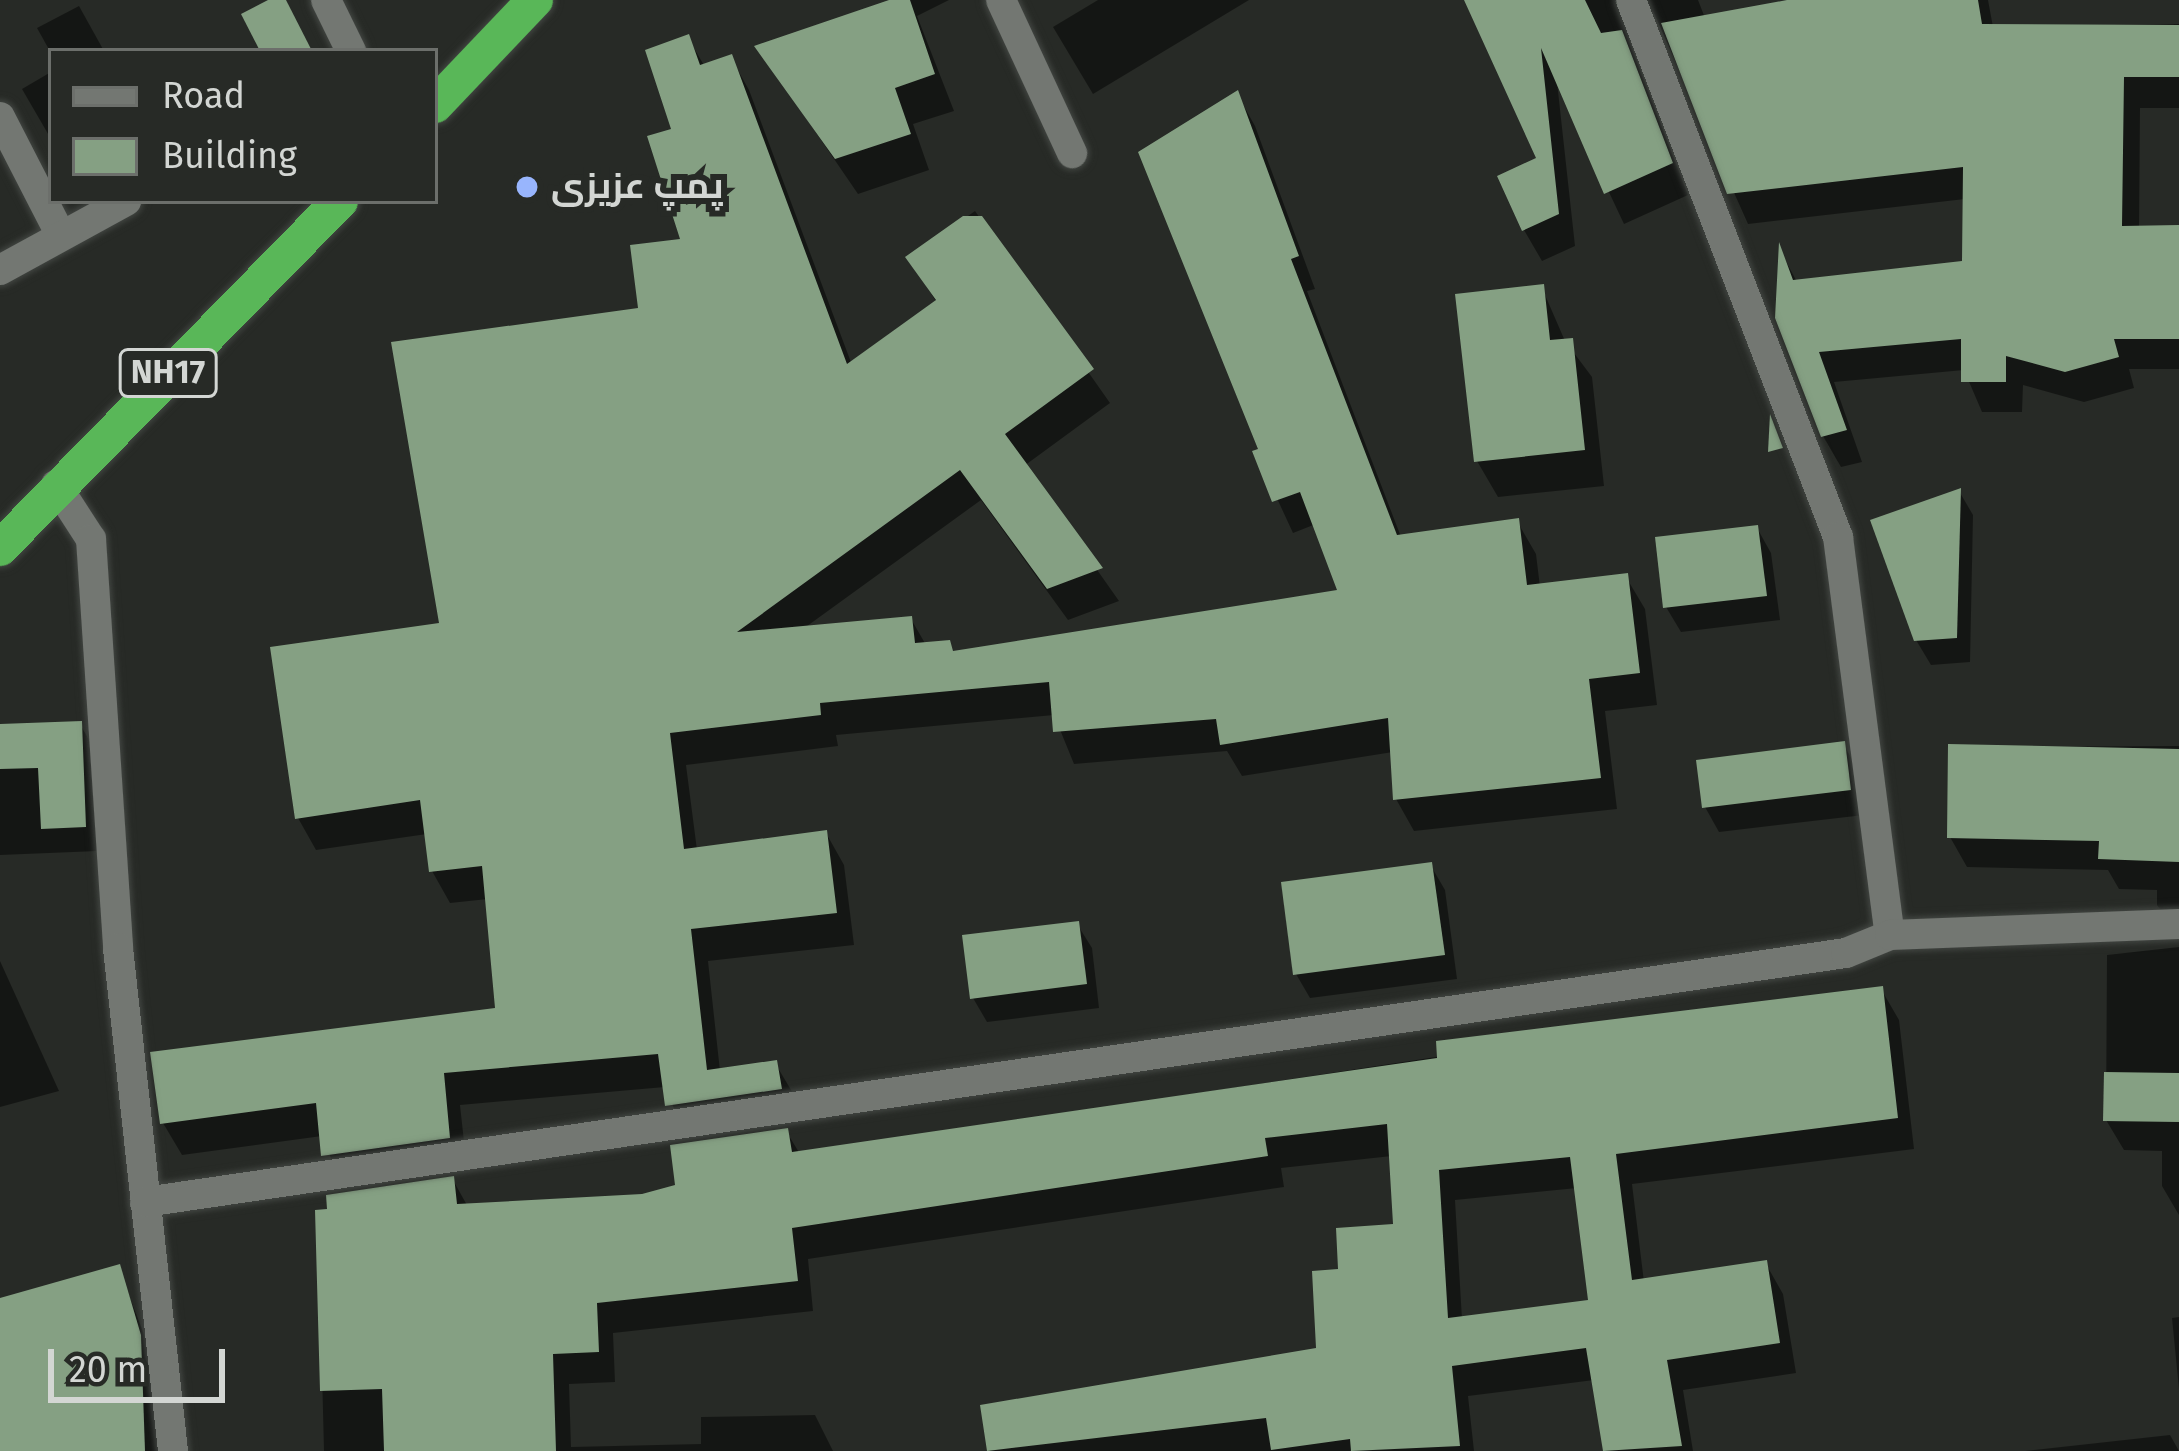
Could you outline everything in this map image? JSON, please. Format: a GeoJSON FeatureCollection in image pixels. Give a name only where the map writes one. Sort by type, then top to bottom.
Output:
{"type":"FeatureCollection","features":[{"type":"Feature","properties":{"kind":"highway"},"geometry":{"type":"LineString","coordinates":[[438,102],[535,0]]}},
{"type":"Feature","properties":{"kind":"highway","name":"NH17"},"geometry":{"type":"LineString","coordinates":[[0,548],[326,206]]}},
{"type":"Feature","properties":{"kind":"street"},"geometry":{"type":"LineString","coordinates":[[326,0],[350,48]]}},
{"type":"Feature","properties":{"kind":"street"},"geometry":{"type":"LineString","coordinates":[[1001,0],[1072,153]]}},
{"type":"Feature","properties":{"kind":"street"},"geometry":{"type":"LineString","coordinates":[[1631,0],[1838,537],[1891,935]]}},
{"type":"Feature","properties":{"kind":"street"},"geometry":{"type":"LineString","coordinates":[[0,117],[59,232]]}},
{"type":"Feature","properties":{"kind":"street"},"geometry":{"type":"LineString","coordinates":[[0,270],[59,232],[120,204]]}},
{"type":"Feature","properties":{"kind":"street"},"geometry":{"type":"LineString","coordinates":[[56,485],[91,539],[145,1202],[173,1451]]}},
{"type":"Feature","properties":{"kind":"street"},"geometry":{"type":"LineString","coordinates":[[145,1202],[1846,953],[1891,935],[2179,924]]}},
{"type":"Feature","properties":{"kind":"building"},"geometry":{"type":"Polygon","coordinates":[[[268,0],[286,0],[310,48],[258,48],[241,14],[268,0]]]}},
{"type":"Feature","properties":{"kind":"building"},"geometry":{"type":"Polygon","coordinates":[[[889,0],[910,0],[935,74],[895,88],[911,134],[835,159],[754,46],[889,0]]]}},
{"type":"Feature","properties":{"kind":"building"},"geometry":{"type":"Polygon","coordinates":[[[1464,0],[1585,0],[1601,33],[1622,30],[1673,163],[1604,194],[1541,48],[1559,214],[1522,231],[1497,176],[1536,158],[1464,0]]]}},
{"type":"Feature","properties":{"kind":"building"},"geometry":{"type":"Polygon","coordinates":[[[1787,0],[1978,0],[1982,24],[2179,25],[2179,77],[2124,77],[2122,226],[2179,225],[2179,339],[2114,339],[2119,357],[2065,372],[2006,356],[2006,382],[1961,382],[1961,339],[1819,352],[1847,430],[1821,437],[1775,318],[1779,242],[1793,280],[1962,261],[1963,167],[1727,194],[1661,23],[1787,0]]]}},
{"type":"Feature","properties":{"kind":"building"},"geometry":{"type":"Polygon","coordinates":[[[689,34],[700,65],[732,54],[847,364],[936,300],[905,257],[963,216],[982,216],[1094,369],[1005,434],[1103,568],[1047,589],[960,470],[737,632],[912,616],[915,643],[950,640],[953,651],[1337,590],[1300,492],[1272,502],[1252,451],[1258,449],[1138,152],[1238,90],[1299,256],[1291,259],[1397,535],[1519,518],[1527,585],[1628,573],[1640,673],[1589,679],[1601,778],[1393,800],[1388,718],[1220,745],[1216,719],[1053,732],[1049,682],[820,703],[821,715],[670,733],[684,849],[827,830],[837,913],[691,929],[707,1070],[777,1060],[782,1089],[665,1106],[658,1054],[444,1073],[450,1138],[321,1156],[316,1103],[160,1124],[150,1052],[495,1008],[482,866],[429,872],[420,800],[295,819],[270,647],[439,623],[391,342],[638,308],[630,245],[680,239],[647,136],[671,129],[645,50],[689,34]]]}},
{"type":"Feature","properties":{"kind":"building"},"geometry":{"type":"Polygon","coordinates":[[[1544,284],[1550,340],[1573,338],[1585,450],[1474,462],[1455,294],[1544,284]]]}},
{"type":"Feature","properties":{"kind":"building"},"geometry":{"type":"Polygon","coordinates":[[[1770,414],[1783,448],[1768,452],[1770,414]]]}},
{"type":"Feature","properties":{"kind":"building"},"geometry":{"type":"Polygon","coordinates":[[[1961,488],[1957,638],[1914,641],[1870,520],[1961,488]]]}},
{"type":"Feature","properties":{"kind":"building"},"geometry":{"type":"Polygon","coordinates":[[[1758,525],[1767,596],[1663,608],[1655,537],[1758,525]]]}},
{"type":"Feature","properties":{"kind":"building"},"geometry":{"type":"Polygon","coordinates":[[[82,721],[86,827],[41,829],[38,768],[0,769],[0,724],[82,721]]]}},
{"type":"Feature","properties":{"kind":"building"},"geometry":{"type":"Polygon","coordinates":[[[1845,741],[1851,790],[1702,808],[1696,760],[1845,741]]]}},
{"type":"Feature","properties":{"kind":"building"},"geometry":{"type":"Polygon","coordinates":[[[1948,744],[2179,749],[2179,862],[2098,859],[2099,841],[1947,838],[1948,744]]]}},
{"type":"Feature","properties":{"kind":"building"},"geometry":{"type":"Polygon","coordinates":[[[1432,862],[1445,955],[1293,975],[1281,882],[1432,862]]]}},
{"type":"Feature","properties":{"kind":"building"},"geometry":{"type":"Polygon","coordinates":[[[1079,921],[1087,984],[970,999],[962,935],[1079,921]]]}},
{"type":"Feature","properties":{"kind":"building"},"geometry":{"type":"Polygon","coordinates":[[[1883,986],[1898,1118],[1616,1154],[1632,1280],[1767,1260],[1780,1343],[1667,1360],[1682,1446],[1603,1451],[1586,1348],[1452,1366],[1460,1446],[1351,1451],[1350,1439],[1271,1450],[1266,1418],[987,1451],[980,1405],[1316,1348],[1312,1271],[1338,1269],[1336,1228],[1393,1224],[1387,1124],[1265,1138],[1268,1156],[792,1228],[798,1281],[597,1303],[599,1352],[553,1354],[556,1451],[384,1451],[382,1389],[320,1391],[315,1210],[327,1209],[326,1195],[454,1176],[457,1204],[642,1194],[675,1185],[670,1145],[788,1128],[792,1152],[1437,1058],[1436,1041],[1883,986]],[[1570,1157],[1439,1170],[1448,1318],[1588,1300],[1570,1157]]]}},
{"type":"Feature","properties":{"kind":"building"},"geometry":{"type":"Polygon","coordinates":[[[2104,1072],[2179,1073],[2179,1122],[2103,1121],[2104,1072]]]}},
{"type":"Feature","properties":{"kind":"building"},"geometry":{"type":"Polygon","coordinates":[[[120,1264],[141,1335],[145,1451],[0,1451],[0,1298],[120,1264]]]}},
{"type":"Feature","properties":{"kind":"place","name":"پمپ عزیزی"},"geometry":{"type":"Point","coordinates":[527,187]}}]}
